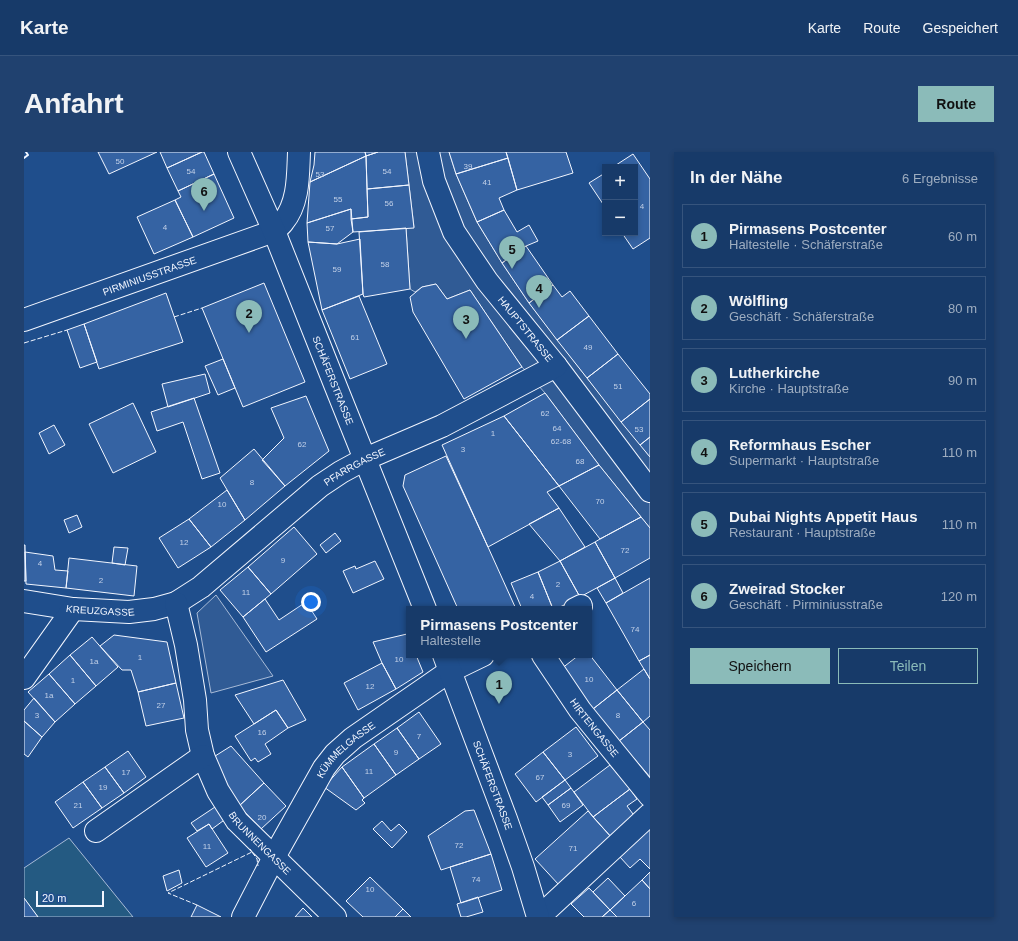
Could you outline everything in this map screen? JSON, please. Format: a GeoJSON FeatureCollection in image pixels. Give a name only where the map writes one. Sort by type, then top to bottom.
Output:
{"type":"FeatureCollection","features":[{"type":"Feature","properties":{"kind":"street","name":"SCHÄFERSTRASSE"},"geometry":{"type":"LineString","coordinates":[[239,152],[274,231],[424,606]]}},
{"type":"Feature","properties":{"kind":"street"},"geometry":{"type":"LineString","coordinates":[[274,231],[283,222],[292,208],[298,185],[298,152]]}},
{"type":"Feature","properties":{"kind":"street","name":"HAUPTSTRASSE"},"geometry":{"type":"LineString","coordinates":[[428,152],[434,181],[454,232],[487,281],[556,366],[650,491]]}},
{"type":"Feature","properties":{"kind":"street","name":"PIRMINIUSSTRASSE"},"geometry":{"type":"LineString","coordinates":[[26,315],[274,231]]}},
{"type":"Feature","properties":{"kind":"street","name":"PFARRGASSE"},"geometry":{"type":"LineString","coordinates":[[176,603],[201,587],[320,486],[341,472],[365,459],[442,426],[556,366]]}},
{"type":"Feature","properties":{"kind":"street","name":"KREUZGASSE"},"geometry":{"type":"LineString","coordinates":[[24,601],[73,609],[129,612],[154,610],[176,603]]}},
{"type":"Feature","properties":{"kind":"street","name":"BRUNNENGASSE"},"geometry":{"type":"LineString","coordinates":[[176,603],[195,700],[197,730],[203,756],[218,791],[237,822],[335,917]]}},
{"type":"Feature","properties":{"kind":"street"},"geometry":{"type":"LineString","coordinates":[[24,678],[73,609]]}},
{"type":"Feature","properties":{"kind":"street","name":"KÜMMELGASSE"},"geometry":{"type":"LineString","coordinates":[[244,917],[274,857],[324,768],[335,754],[447,663],[470,658]]}},
{"type":"Feature","properties":{"kind":"street","name":"HIRTENGASSE"},"geometry":{"type":"LineString","coordinates":[[545,658],[580,710],[650,796]]}},
{"type":"Feature","properties":{"kind":"street","name":"SCHÄFERSTRASSE"},"geometry":{"type":"LineString","coordinates":[[447,663],[506,819],[523,867],[538,917]]}},
{"type":"Feature","properties":{"kind":"street"},"geometry":{"type":"LineString","coordinates":[[96,831],[203,756]]}},
{"type":"Feature","properties":{"kind":"street"},"geometry":{"type":"LineString","coordinates":[[538,917],[650,814]]}},
{"type":"Feature","properties":{"kind":"shaded area"},"geometry":{"type":"Polygon","coordinates":[[[405,152],[449,152],[456,174],[477,222],[502,263],[529,303],[650,457],[650,528],[599,465],[545,393],[522,367],[470,290],[447,299],[436,284],[422,287],[415,292],[410,289],[406,228],[414,227],[405,152]]]}},
{"type":"Feature","properties":{"kind":"shaded area"},"geometry":{"type":"Polygon","coordinates":[[[216,595],[273,676],[211,693],[197,613],[216,595]]]}},
{"type":"Feature","properties":{"kind":"shaded area"},"geometry":{"type":"Polygon","coordinates":[[[69,838],[133,917],[38,917],[24,898],[24,868],[69,838]]]}},
{"type":"Feature","properties":{"kind":"building"},"geometry":{"type":"Polygon","coordinates":[[[98,152],[157,152],[109,174],[98,152]]]}},
{"type":"Feature","properties":{"kind":"building"},"geometry":{"type":"Polygon","coordinates":[[[160,152],[202,152],[167,168],[160,152]]]}},
{"type":"Feature","properties":{"kind":"building"},"geometry":{"type":"Polygon","coordinates":[[[204,152],[214,174],[178,191],[167,168],[204,152]]]}},
{"type":"Feature","properties":{"kind":"building"},"geometry":{"type":"Polygon","coordinates":[[[315,152],[365,152],[366,156],[310,182],[315,152]]]}},
{"type":"Feature","properties":{"kind":"building"},"geometry":{"type":"Polygon","coordinates":[[[365,152],[378,152],[366,156],[365,152]]]}},
{"type":"Feature","properties":{"kind":"building"},"geometry":{"type":"Polygon","coordinates":[[[378,152],[405,152],[409,185],[367,189],[366,156],[378,152]]]}},
{"type":"Feature","properties":{"kind":"building"},"geometry":{"type":"Polygon","coordinates":[[[449,152],[506,152],[508,158],[456,174],[449,152]]]}},
{"type":"Feature","properties":{"kind":"building"},"geometry":{"type":"Polygon","coordinates":[[[506,152],[566,152],[573,173],[517,190],[506,152]]]}},
{"type":"Feature","properties":{"kind":"building"},"geometry":{"type":"Polygon","coordinates":[[[633,154],[650,179],[650,238],[633,249],[624,236],[638,236],[638,164],[618,164],[633,154]]]}},
{"type":"Feature","properties":{"kind":"building"},"geometry":{"type":"Polygon","coordinates":[[[366,156],[368,217],[351,219],[351,209],[307,223],[310,182],[366,156]]]}},
{"type":"Feature","properties":{"kind":"building"},"geometry":{"type":"Polygon","coordinates":[[[508,158],[517,190],[499,198],[504,210],[477,222],[456,174],[508,158]]]}},
{"type":"Feature","properties":{"kind":"building"},"geometry":{"type":"Polygon","coordinates":[[[214,174],[234,218],[193,237],[175,200],[181,197],[178,191],[214,174]]]}},
{"type":"Feature","properties":{"kind":"building"},"geometry":{"type":"Polygon","coordinates":[[[602,175],[602,202],[589,183],[602,175]]]}},
{"type":"Feature","properties":{"kind":"building"},"geometry":{"type":"Polygon","coordinates":[[[409,185],[414,228],[353,232],[351,219],[368,217],[367,189],[409,185]]]}},
{"type":"Feature","properties":{"kind":"building"},"geometry":{"type":"Polygon","coordinates":[[[175,200],[193,237],[154,254],[137,217],[175,200]]]}},
{"type":"Feature","properties":{"kind":"building"},"geometry":{"type":"Polygon","coordinates":[[[351,209],[353,232],[337,244],[308,242],[307,223],[351,209]]]}},
{"type":"Feature","properties":{"kind":"building"},"geometry":{"type":"Polygon","coordinates":[[[504,210],[517,232],[529,225],[538,241],[526,246],[502,263],[477,222],[504,210]]]}},
{"type":"Feature","properties":{"kind":"building"},"geometry":{"type":"Polygon","coordinates":[[[406,228],[410,289],[364,297],[359,232],[406,228]]]}},
{"type":"Feature","properties":{"kind":"building"},"geometry":{"type":"Polygon","coordinates":[[[360,239],[363,294],[322,310],[308,242],[337,244],[360,239]]]}},
{"type":"Feature","properties":{"kind":"building"},"geometry":{"type":"Polygon","coordinates":[[[526,246],[553,285],[529,303],[502,263],[526,246]]]}},
{"type":"Feature","properties":{"kind":"building"},"geometry":{"type":"Polygon","coordinates":[[[264,283],[305,382],[243,407],[202,308],[264,283]]]}},
{"type":"Feature","properties":{"kind":"building"},"geometry":{"type":"Polygon","coordinates":[[[436,284],[447,299],[470,290],[522,367],[464,399],[413,312],[410,297],[422,287],[436,284]]]}},
{"type":"Feature","properties":{"kind":"building"},"geometry":{"type":"Polygon","coordinates":[[[553,285],[562,297],[570,291],[589,316],[557,340],[529,303],[553,285]]]}},
{"type":"Feature","properties":{"kind":"building"},"geometry":{"type":"Polygon","coordinates":[[[166,293],[183,342],[99,369],[84,324],[166,293]]]}},
{"type":"Feature","properties":{"kind":"building"},"geometry":{"type":"Polygon","coordinates":[[[359,296],[387,364],[350,379],[322,310],[359,296]]]}},
{"type":"Feature","properties":{"kind":"building"},"geometry":{"type":"Polygon","coordinates":[[[589,316],[618,354],[587,378],[557,340],[589,316]]]}},
{"type":"Feature","properties":{"kind":"building"},"geometry":{"type":"Polygon","coordinates":[[[84,324],[97,362],[80,368],[67,330],[84,324]]]}},
{"type":"Feature","properties":{"kind":"building"},"geometry":{"type":"Polygon","coordinates":[[[618,354],[650,394],[650,399],[621,422],[587,378],[618,354]]]}},
{"type":"Feature","properties":{"kind":"building"},"geometry":{"type":"Polygon","coordinates":[[[223,359],[235,388],[218,395],[205,366],[223,359]]]}},
{"type":"Feature","properties":{"kind":"building"},"geometry":{"type":"Polygon","coordinates":[[[205,374],[210,393],[168,407],[162,384],[205,374]]]}},
{"type":"Feature","properties":{"kind":"building"},"geometry":{"type":"Polygon","coordinates":[[[545,393],[599,465],[559,486],[504,416],[545,393]]]}},
{"type":"Feature","properties":{"kind":"building"},"geometry":{"type":"Polygon","coordinates":[[[306,396],[329,451],[285,486],[262,460],[284,438],[271,408],[306,396]]]}},
{"type":"Feature","properties":{"kind":"building"},"geometry":{"type":"Polygon","coordinates":[[[194,398],[220,473],[202,479],[183,422],[157,431],[151,412],[194,398]]]}},
{"type":"Feature","properties":{"kind":"building"},"geometry":{"type":"Polygon","coordinates":[[[650,399],[650,437],[640,445],[621,422],[650,399]]]}},
{"type":"Feature","properties":{"kind":"building"},"geometry":{"type":"Polygon","coordinates":[[[133,403],[156,452],[113,473],[89,424],[133,403]]]}},
{"type":"Feature","properties":{"kind":"building"},"geometry":{"type":"Polygon","coordinates":[[[504,416],[559,486],[547,492],[559,508],[488,547],[442,445],[504,416]]]}},
{"type":"Feature","properties":{"kind":"building"},"geometry":{"type":"Polygon","coordinates":[[[54,425],[65,445],[49,454],[39,433],[54,425]]]}},
{"type":"Feature","properties":{"kind":"building"},"geometry":{"type":"Polygon","coordinates":[[[650,437],[650,457],[640,445],[650,437]]]}},
{"type":"Feature","properties":{"kind":"building"},"geometry":{"type":"Polygon","coordinates":[[[254,449],[285,486],[245,520],[220,478],[254,449]]]}},
{"type":"Feature","properties":{"kind":"building"},"geometry":{"type":"Polygon","coordinates":[[[446,456],[515,606],[457,606],[403,486],[405,475],[446,456]]]}},
{"type":"Feature","properties":{"kind":"building"},"geometry":{"type":"Polygon","coordinates":[[[599,465],[641,517],[600,539],[559,486],[599,465]]]}},
{"type":"Feature","properties":{"kind":"building"},"geometry":{"type":"Polygon","coordinates":[[[227,490],[245,520],[211,547],[189,519],[227,490]]]}},
{"type":"Feature","properties":{"kind":"building"},"geometry":{"type":"Polygon","coordinates":[[[559,508],[585,547],[560,561],[529,524],[559,508]]]}},
{"type":"Feature","properties":{"kind":"building"},"geometry":{"type":"Polygon","coordinates":[[[77,515],[82,527],[69,533],[64,520],[77,515]]]}},
{"type":"Feature","properties":{"kind":"building"},"geometry":{"type":"Polygon","coordinates":[[[641,517],[650,528],[650,558],[615,578],[595,542],[641,517]]]}},
{"type":"Feature","properties":{"kind":"building"},"geometry":{"type":"Polygon","coordinates":[[[189,519],[211,547],[178,568],[159,538],[189,519]]]}},
{"type":"Feature","properties":{"kind":"building"},"geometry":{"type":"Polygon","coordinates":[[[294,527],[317,554],[271,594],[248,567],[294,527]]]}},
{"type":"Feature","properties":{"kind":"building"},"geometry":{"type":"Polygon","coordinates":[[[335,533],[341,541],[326,553],[320,545],[335,533]]]}},
{"type":"Feature","properties":{"kind":"building"},"geometry":{"type":"Polygon","coordinates":[[[595,542],[615,578],[580,597],[560,561],[595,542]]]}},
{"type":"Feature","properties":{"kind":"building"},"geometry":{"type":"Polygon","coordinates":[[[25,545],[26,581],[24,581],[25,545]]]}},
{"type":"Feature","properties":{"kind":"building"},"geometry":{"type":"Polygon","coordinates":[[[114,547],[128,548],[125,565],[112,563],[114,547]]]}},
{"type":"Feature","properties":{"kind":"building"},"geometry":{"type":"Polygon","coordinates":[[[25,552],[53,556],[55,570],[68,571],[66,588],[26,584],[25,552]]]}},
{"type":"Feature","properties":{"kind":"building"},"geometry":{"type":"Polygon","coordinates":[[[69,558],[137,566],[134,596],[66,588],[69,558]]]}},
{"type":"Feature","properties":{"kind":"building"},"geometry":{"type":"Polygon","coordinates":[[[375,561],[384,579],[353,593],[343,571],[355,566],[356,569],[375,561]]]}},
{"type":"Feature","properties":{"kind":"building"},"geometry":{"type":"Polygon","coordinates":[[[560,561],[580,597],[562,606],[552,606],[538,572],[560,561]]]}},
{"type":"Feature","properties":{"kind":"building"},"geometry":{"type":"Polygon","coordinates":[[[248,567],[271,594],[243,617],[220,590],[248,567]]]}},
{"type":"Feature","properties":{"kind":"building"},"geometry":{"type":"Polygon","coordinates":[[[538,572],[552,606],[521,606],[511,583],[538,572]]]}},
{"type":"Feature","properties":{"kind":"building"},"geometry":{"type":"Polygon","coordinates":[[[615,578],[623,593],[606,603],[597,588],[615,578]]]}},
{"type":"Feature","properties":{"kind":"building"},"geometry":{"type":"Polygon","coordinates":[[[650,578],[650,655],[639,661],[606,603],[650,578]]]}},
{"type":"Feature","properties":{"kind":"building"},"geometry":{"type":"Polygon","coordinates":[[[265,599],[279,620],[306,602],[317,619],[266,652],[243,617],[265,599]]]}},
{"type":"Feature","properties":{"kind":"building"},"geometry":{"type":"Polygon","coordinates":[[[406,634],[406,658],[417,658],[423,672],[396,689],[373,642],[406,634]]]}},
{"type":"Feature","properties":{"kind":"building"},"geometry":{"type":"Polygon","coordinates":[[[114,635],[167,642],[176,683],[138,692],[131,670],[122,670],[100,646],[114,635]]]}},
{"type":"Feature","properties":{"kind":"building"},"geometry":{"type":"Polygon","coordinates":[[[92,637],[118,667],[96,686],[70,655],[92,637]]]}},
{"type":"Feature","properties":{"kind":"building"},"geometry":{"type":"Polygon","coordinates":[[[70,655],[96,686],[75,704],[49,674],[70,655]]]}},
{"type":"Feature","properties":{"kind":"building"},"geometry":{"type":"Polygon","coordinates":[[[650,655],[650,679],[639,661],[650,655]]]}},
{"type":"Feature","properties":{"kind":"building"},"geometry":{"type":"Polygon","coordinates":[[[575,658],[592,658],[617,690],[593,709],[561,669],[575,658]]]}},
{"type":"Feature","properties":{"kind":"building"},"geometry":{"type":"Polygon","coordinates":[[[382,663],[396,689],[358,710],[344,683],[382,663]]]}},
{"type":"Feature","properties":{"kind":"building"},"geometry":{"type":"Polygon","coordinates":[[[644,669],[650,679],[650,716],[643,722],[617,690],[644,669]]]}},
{"type":"Feature","properties":{"kind":"building"},"geometry":{"type":"Polygon","coordinates":[[[49,674],[75,704],[55,722],[28,692],[49,674]]]}},
{"type":"Feature","properties":{"kind":"building"},"geometry":{"type":"Polygon","coordinates":[[[283,680],[306,720],[288,728],[276,710],[254,724],[235,695],[283,680]]]}},
{"type":"Feature","properties":{"kind":"building"},"geometry":{"type":"Polygon","coordinates":[[[176,683],[184,718],[146,726],[138,692],[176,683]]]}},
{"type":"Feature","properties":{"kind":"building"},"geometry":{"type":"Polygon","coordinates":[[[617,690],[643,722],[619,741],[593,709],[617,690]]]}},
{"type":"Feature","properties":{"kind":"building"},"geometry":{"type":"Polygon","coordinates":[[[34,698],[55,722],[42,737],[24,721],[24,710],[34,698]]]}},
{"type":"Feature","properties":{"kind":"building"},"geometry":{"type":"Polygon","coordinates":[[[276,710],[288,728],[265,744],[271,754],[258,762],[255,758],[251,761],[235,736],[276,710]]]}},
{"type":"Feature","properties":{"kind":"building"},"geometry":{"type":"Polygon","coordinates":[[[419,712],[441,744],[419,759],[397,728],[419,712]]]}},
{"type":"Feature","properties":{"kind":"building"},"geometry":{"type":"Polygon","coordinates":[[[24,721],[42,737],[28,757],[24,754],[24,721]]]}},
{"type":"Feature","properties":{"kind":"building"},"geometry":{"type":"Polygon","coordinates":[[[643,722],[650,730],[650,777],[619,741],[643,722]]]}},
{"type":"Feature","properties":{"kind":"building"},"geometry":{"type":"Polygon","coordinates":[[[576,727],[598,756],[565,780],[543,752],[576,727]]]}},
{"type":"Feature","properties":{"kind":"building"},"geometry":{"type":"Polygon","coordinates":[[[397,728],[419,759],[396,775],[374,744],[397,728]]]}},
{"type":"Feature","properties":{"kind":"building"},"geometry":{"type":"Polygon","coordinates":[[[374,744],[396,775],[364,798],[342,767],[374,744]]]}},
{"type":"Feature","properties":{"kind":"building"},"geometry":{"type":"Polygon","coordinates":[[[231,746],[264,783],[239,806],[212,758],[231,746]]]}},
{"type":"Feature","properties":{"kind":"building"},"geometry":{"type":"Polygon","coordinates":[[[128,751],[146,777],[124,793],[105,767],[128,751]]]}},
{"type":"Feature","properties":{"kind":"building"},"geometry":{"type":"Polygon","coordinates":[[[543,752],[565,780],[536,802],[515,774],[543,752]]]}},
{"type":"Feature","properties":{"kind":"building"},"geometry":{"type":"Polygon","coordinates":[[[610,765],[630,789],[593,817],[574,792],[610,765]]]}},
{"type":"Feature","properties":{"kind":"building"},"geometry":{"type":"Polygon","coordinates":[[[105,767],[124,793],[102,808],[83,782],[105,767]]]}},
{"type":"Feature","properties":{"kind":"building"},"geometry":{"type":"Polygon","coordinates":[[[342,767],[364,798],[362,800],[365,803],[356,810],[324,787],[342,767]]]}},
{"type":"Feature","properties":{"kind":"building"},"geometry":{"type":"Polygon","coordinates":[[[565,780],[571,788],[548,805],[542,797],[565,780]]]}},
{"type":"Feature","properties":{"kind":"building"},"geometry":{"type":"Polygon","coordinates":[[[83,782],[102,808],[73,828],[55,802],[83,782]]]}},
{"type":"Feature","properties":{"kind":"building"},"geometry":{"type":"Polygon","coordinates":[[[264,783],[286,806],[261,829],[239,806],[264,783]]]}},
{"type":"Feature","properties":{"kind":"building"},"geometry":{"type":"Polygon","coordinates":[[[571,788],[583,805],[560,822],[548,805],[571,788]]]}},
{"type":"Feature","properties":{"kind":"building"},"geometry":{"type":"Polygon","coordinates":[[[630,789],[637,799],[627,806],[636,818],[612,838],[593,817],[630,789]]]}},
{"type":"Feature","properties":{"kind":"building"},"geometry":{"type":"Polygon","coordinates":[[[218,805],[227,818],[212,829],[209,824],[197,831],[191,823],[218,805]]]}},
{"type":"Feature","properties":{"kind":"building"},"geometry":{"type":"Polygon","coordinates":[[[474,810],[491,854],[441,870],[428,836],[465,811],[474,810]]]}},
{"type":"Feature","properties":{"kind":"building"},"geometry":{"type":"Polygon","coordinates":[[[588,811],[612,838],[559,885],[535,859],[588,811]]]}},
{"type":"Feature","properties":{"kind":"building"},"geometry":{"type":"Polygon","coordinates":[[[382,821],[391,831],[399,824],[407,832],[392,848],[373,829],[382,821]]]}},
{"type":"Feature","properties":{"kind":"building"},"geometry":{"type":"Polygon","coordinates":[[[209,824],[228,853],[206,867],[187,838],[209,824]]]}},
{"type":"Feature","properties":{"kind":"building"},"geometry":{"type":"Polygon","coordinates":[[[650,829],[650,869],[640,859],[630,868],[620,857],[650,829]]]}},
{"type":"Feature","properties":{"kind":"building"},"geometry":{"type":"Polygon","coordinates":[[[491,854],[502,890],[461,903],[450,867],[491,854]]]}},
{"type":"Feature","properties":{"kind":"building"},"geometry":{"type":"Polygon","coordinates":[[[179,870],[182,883],[167,891],[163,876],[179,870]]]}},
{"type":"Feature","properties":{"kind":"building"},"geometry":{"type":"Polygon","coordinates":[[[650,872],[650,889],[642,880],[650,872]]]}},
{"type":"Feature","properties":{"kind":"building"},"geometry":{"type":"Polygon","coordinates":[[[370,877],[403,909],[395,917],[363,917],[346,901],[370,877]]]}},
{"type":"Feature","properties":{"kind":"building"},"geometry":{"type":"Polygon","coordinates":[[[608,878],[625,896],[610,910],[593,892],[608,878]]]}},
{"type":"Feature","properties":{"kind":"building"},"geometry":{"type":"Polygon","coordinates":[[[642,880],[650,889],[650,917],[617,917],[610,910],[642,880]]]}},
{"type":"Feature","properties":{"kind":"building"},"geometry":{"type":"Polygon","coordinates":[[[589,888],[610,910],[602,917],[584,917],[571,904],[589,888]]]}},
{"type":"Feature","properties":{"kind":"building"},"geometry":{"type":"Polygon","coordinates":[[[478,897],[483,912],[461,917],[457,904],[478,897]]]}},
{"type":"Feature","properties":{"kind":"building"},"geometry":{"type":"Polygon","coordinates":[[[24,898],[38,917],[24,917],[24,898]]]}},
{"type":"Feature","properties":{"kind":"building"},"geometry":{"type":"Polygon","coordinates":[[[197,905],[221,917],[191,917],[197,905]]]}},
{"type":"Feature","properties":{"kind":"building"},"geometry":{"type":"Polygon","coordinates":[[[303,908],[312,917],[295,917],[303,908]]]}},
{"type":"Feature","properties":{"kind":"building"},"geometry":{"type":"Polygon","coordinates":[[[403,909],[411,917],[395,917],[403,909]]]}},
{"type":"Feature","properties":{"kind":"building"},"geometry":{"type":"Polygon","coordinates":[[[610,910],[617,917],[602,917],[610,910]]]}},
{"type":"Feature","properties":{"kind":"fence"},"geometry":{"type":"LineString","coordinates":[[174,317],[202,308]]}},
{"type":"Feature","properties":{"kind":"fence"},"geometry":{"type":"LineString","coordinates":[[24,343],[67,330]]}},
{"type":"Feature","properties":{"kind":"fence"},"geometry":{"type":"LineString","coordinates":[[197,905],[168,893],[252,852],[250,849]]}},
{"type":"Feature","properties":{"kind":"fence"},"geometry":{"type":"LineString","coordinates":[[252,852],[257,859],[258,866]]}},
{"type":"Feature","properties":{"kind":"wall"},"geometry":{"type":"LineString","coordinates":[[24,158],[28,155],[26,152]]}},
{"type":"Feature","properties":{"kind":"place","name":"Zweirad Stocker"},"geometry":{"type":"Point","coordinates":[204,211]}},
{"type":"Feature","properties":{"kind":"place","name":"Dubai Nights Appetit Haus"},"geometry":{"type":"Point","coordinates":[512,269]}},
{"type":"Feature","properties":{"kind":"place","name":"Reformhaus Escher"},"geometry":{"type":"Point","coordinates":[539,308]}},
{"type":"Feature","properties":{"kind":"place","name":"Wölfling"},"geometry":{"type":"Point","coordinates":[249,333]}},
{"type":"Feature","properties":{"kind":"place","name":"Lutherkirche"},"geometry":{"type":"Point","coordinates":[466,339]}},
{"type":"Feature","properties":{"kind":"place","name":"Pirmasens Postcenter"},"geometry":{"type":"Point","coordinates":[499,704]}}]}
